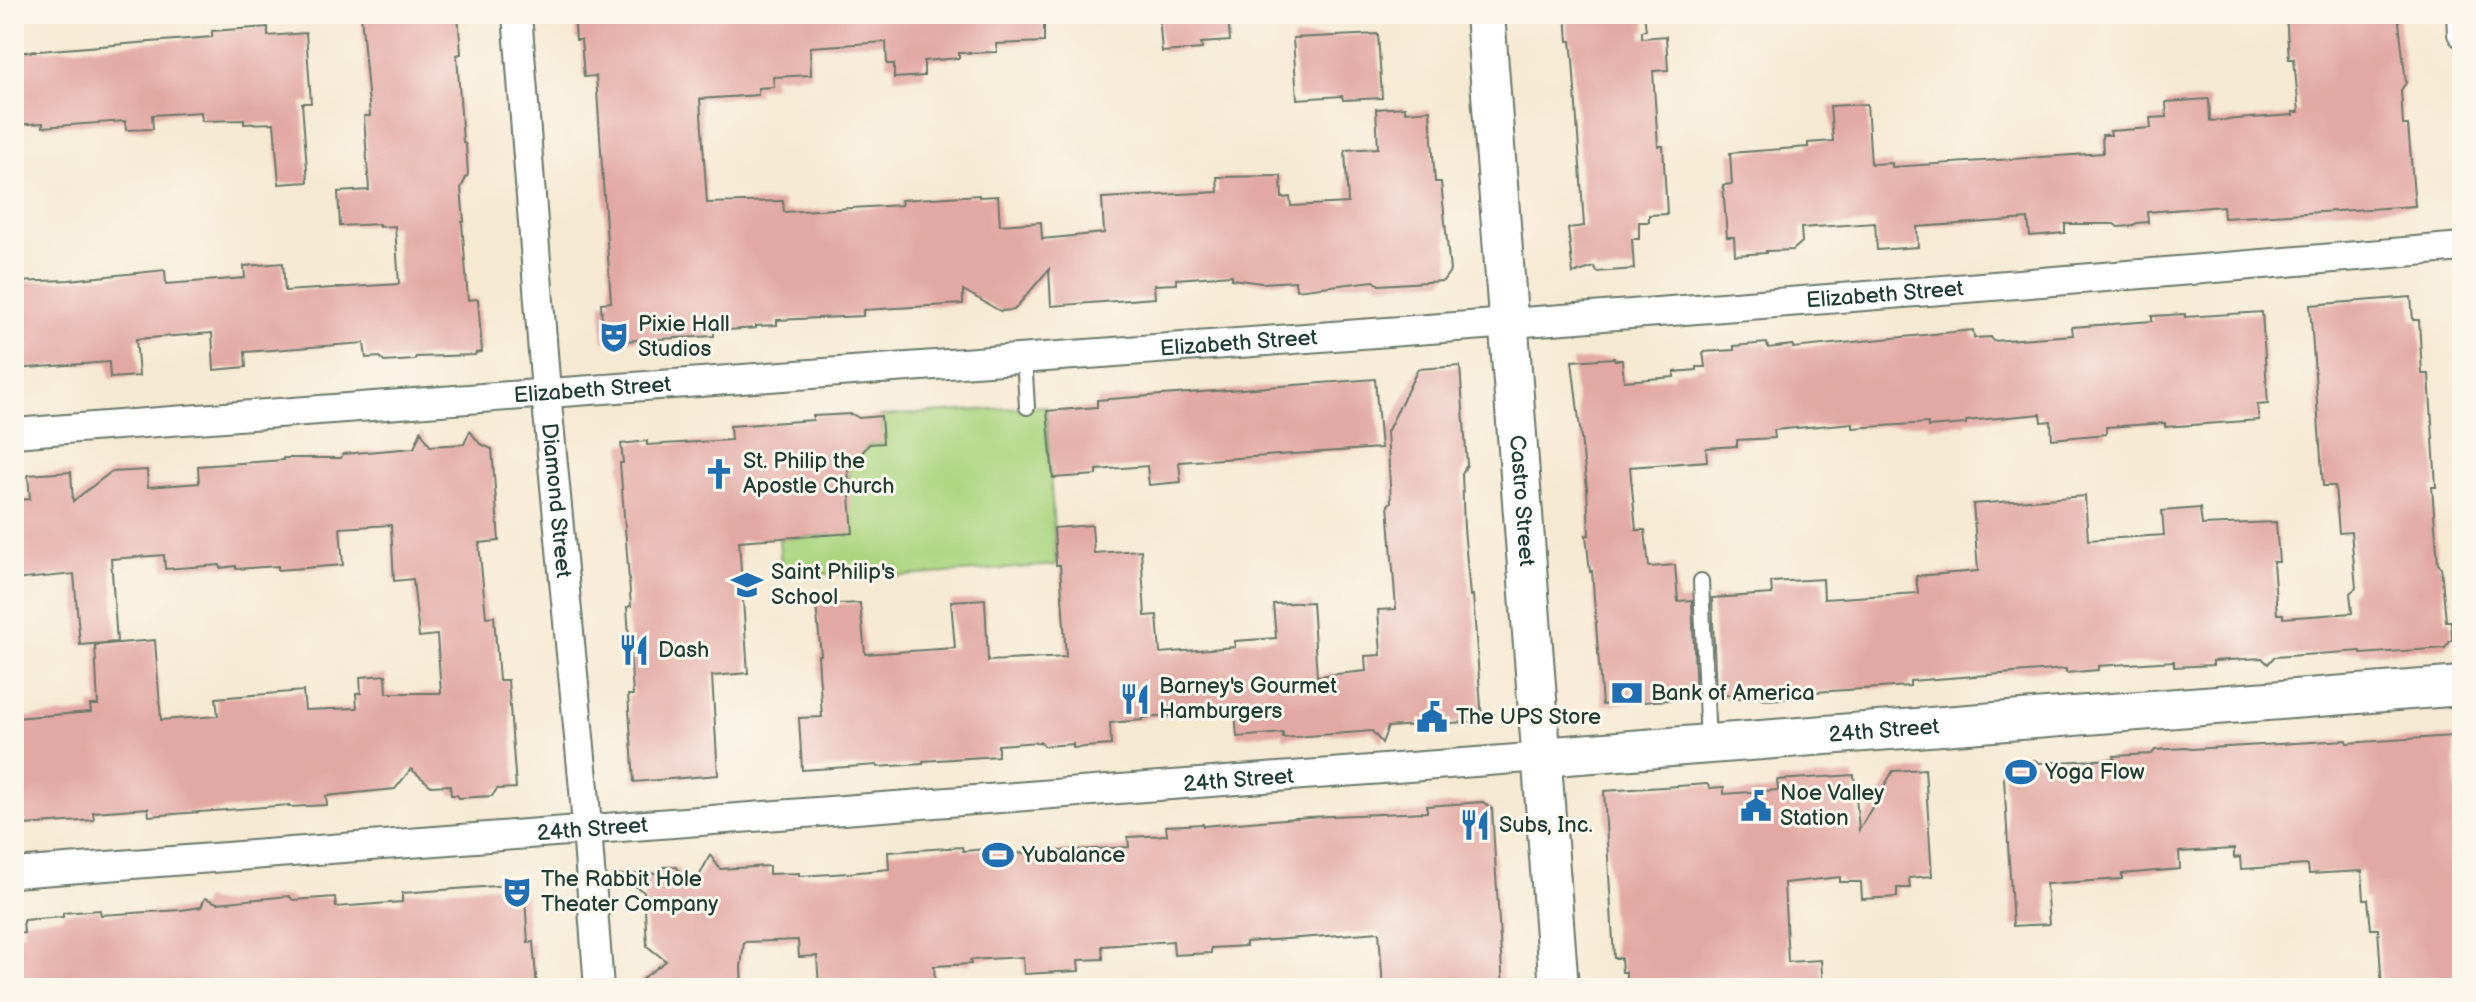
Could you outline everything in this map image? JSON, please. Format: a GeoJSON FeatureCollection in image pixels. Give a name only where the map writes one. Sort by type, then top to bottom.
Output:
{"type":"FeatureCollection","features":[{"type":"Feature","properties":{"kind":"street","name":"Diamond Street"},"geometry":{"type":"LineString","coordinates":[[517,14],[546,392],[599,988]]}},
{"type":"Feature","properties":{"kind":"street","name":"Castro Street"},"geometry":{"type":"LineString","coordinates":[[1485,14],[1559,988]]}},
{"type":"Feature","properties":{"kind":"street"},"geometry":{"type":"LineString","coordinates":[[2461,14],[2462,33]]}},
{"type":"Feature","properties":{"kind":"street","name":"Elizabeth Street"},"geometry":{"type":"LineString","coordinates":[[14,433],[1508,323],[2462,247]]}},
{"type":"Feature","properties":{"kind":"street","name":"24th Street"},"geometry":{"type":"LineString","coordinates":[[14,873],[2462,686]]}},
{"type":"Feature","properties":{"kind":"lane"},"geometry":{"type":"LineString","coordinates":[[1024,358],[1027,407]]}},
{"type":"Feature","properties":{"kind":"lane"},"geometry":{"type":"LineString","coordinates":[[1701,581],[1708,744]]}},
{"type":"Feature","properties":{"kind":"green space"},"geometry":{"type":"Polygon","coordinates":[[[1046,406],[1056,565],[890,577],[889,570],[782,577],[779,539],[831,535],[828,483],[849,481],[847,458],[859,457],[869,444],[882,443],[881,416],[1046,406]]]}},
{"type":"Feature","properties":{"kind":"building"},"geometry":{"type":"Polygon","coordinates":[[[361,14],[458,14],[461,54],[457,55],[468,174],[461,188],[462,222],[468,300],[478,299],[482,352],[384,362],[380,357],[366,358],[364,343],[245,352],[246,367],[214,370],[212,333],[136,339],[139,376],[110,378],[109,362],[14,369],[14,282],[165,270],[166,284],[245,278],[244,266],[283,263],[285,291],[399,284],[395,226],[340,226],[338,192],[369,190],[364,116],[370,116],[361,14]]]}},
{"type":"Feature","properties":{"kind":"building"},"geometry":{"type":"Polygon","coordinates":[[[574,14],[1044,14],[1044,42],[996,44],[997,52],[959,53],[959,58],[924,61],[924,76],[894,78],[894,64],[887,64],[886,42],[810,47],[811,75],[773,77],[774,87],[758,88],[758,95],[700,99],[707,203],[783,201],[784,212],[902,205],[901,200],[998,196],[1000,225],[1041,222],[1042,239],[1104,233],[1102,198],[1218,192],[1217,177],[1281,176],[1282,198],[1290,197],[1291,206],[1348,203],[1345,150],[1378,148],[1376,109],[1405,107],[1405,112],[1430,110],[1435,182],[1441,182],[1450,271],[1443,281],[1379,285],[1374,281],[1296,290],[1295,281],[1262,283],[1232,279],[1232,275],[1176,279],[1177,284],[1154,285],[1155,298],[1051,306],[1049,269],[1014,310],[1000,311],[963,290],[963,304],[863,310],[863,316],[777,320],[777,325],[714,331],[714,336],[603,342],[601,303],[611,302],[596,76],[584,77],[581,40],[576,40],[574,14]]]}},
{"type":"Feature","properties":{"kind":"building"},"geometry":{"type":"Polygon","coordinates":[[[1159,14],[1228,14],[1230,41],[1201,43],[1202,49],[1162,52],[1159,14]]]}},
{"type":"Feature","properties":{"kind":"building"},"geometry":{"type":"Polygon","coordinates":[[[1566,14],[1644,14],[1646,30],[1642,31],[1642,38],[1666,36],[1668,70],[1653,71],[1658,146],[1663,146],[1667,214],[1649,215],[1649,222],[1639,222],[1639,239],[1632,239],[1634,269],[1597,272],[1594,267],[1573,274],[1568,228],[1584,226],[1573,60],[1566,14]]]}},
{"type":"Feature","properties":{"kind":"building"},"geometry":{"type":"Polygon","coordinates":[[[2286,14],[2398,14],[2406,83],[2401,90],[2403,125],[2408,125],[2415,206],[2224,218],[2223,206],[2147,212],[2148,222],[2131,226],[2065,224],[2065,233],[2030,236],[2028,219],[1917,227],[1918,247],[1877,250],[1875,223],[1801,228],[1802,242],[1793,250],[1766,253],[1735,255],[1734,237],[1727,237],[1723,185],[1732,184],[1730,153],[1808,147],[1808,143],[1833,141],[1830,106],[1867,104],[1871,164],[1892,163],[1892,167],[2103,153],[2102,135],[2111,135],[2110,131],[2151,128],[2150,118],[2167,117],[2166,102],[2209,99],[2210,121],[2293,115],[2293,112],[2299,112],[2294,59],[2289,59],[2286,14]]]}},
{"type":"Feature","properties":{"kind":"building"},"geometry":{"type":"Polygon","coordinates":[[[268,27],[268,36],[306,33],[311,103],[302,103],[308,182],[279,184],[274,123],[202,121],[201,112],[152,115],[153,129],[126,130],[125,121],[43,127],[43,123],[14,125],[14,53],[212,37],[212,31],[268,27]]]}},
{"type":"Feature","properties":{"kind":"building"},"geometry":{"type":"Polygon","coordinates":[[[1378,34],[1382,98],[1343,100],[1342,96],[1297,99],[1293,38],[1378,34]]]}},
{"type":"Feature","properties":{"kind":"building"},"geometry":{"type":"Polygon","coordinates":[[[2411,297],[2413,320],[2419,320],[2422,374],[2429,374],[2438,564],[2441,567],[2446,621],[2451,621],[2452,639],[2445,648],[2274,657],[2268,664],[2262,658],[2174,667],[2174,661],[2098,666],[2098,670],[2066,673],[2066,669],[1910,681],[1910,686],[1799,693],[1795,698],[1764,700],[1760,696],[1730,699],[1730,695],[1716,696],[1712,598],[1772,594],[1771,582],[1823,579],[1824,599],[1918,593],[1916,576],[1978,571],[1973,504],[2085,496],[2088,540],[2164,535],[2162,511],[2200,508],[2202,525],[2276,522],[2279,562],[2273,562],[2277,614],[2283,614],[2283,618],[2352,613],[2350,593],[2356,588],[2351,532],[2339,533],[2335,486],[2323,486],[2310,305],[2411,297]]]}},
{"type":"Feature","properties":{"kind":"building"},"geometry":{"type":"Polygon","coordinates":[[[2262,312],[2268,404],[2257,405],[2259,420],[2165,427],[2165,423],[2106,427],[2106,434],[2052,439],[2051,421],[2042,422],[2041,414],[1928,427],[1928,423],[1853,428],[1853,423],[1774,430],[1775,438],[1737,440],[1737,446],[1706,448],[1707,461],[1630,467],[1636,530],[1645,530],[1649,567],[1675,565],[1678,601],[1692,600],[1696,698],[1602,705],[1592,571],[1586,535],[1589,535],[1587,488],[1572,361],[1622,360],[1624,381],[1674,377],[1674,372],[1697,370],[1697,367],[1705,367],[1703,352],[1734,350],[1734,346],[1767,343],[1768,348],[1793,345],[1793,348],[1973,330],[1974,338],[1991,337],[1993,341],[2073,335],[2072,327],[2152,321],[2152,316],[2262,312]]]}},
{"type":"Feature","properties":{"kind":"building"},"geometry":{"type":"Polygon","coordinates":[[[1460,366],[1467,465],[1462,473],[1464,528],[1470,596],[1473,595],[1482,721],[1388,727],[1382,743],[1372,731],[1283,738],[1283,733],[1237,737],[1235,712],[1142,718],[1110,723],[1111,745],[1073,748],[1073,744],[1045,746],[1040,742],[998,745],[998,756],[923,761],[923,764],[802,770],[799,718],[822,717],[816,605],[860,603],[865,654],[955,648],[951,601],[985,599],[988,661],[1066,657],[1060,565],[1056,565],[1054,528],[1092,525],[1094,553],[1141,550],[1145,616],[1157,615],[1160,653],[1235,647],[1235,641],[1276,638],[1273,604],[1312,602],[1317,676],[1366,671],[1365,656],[1381,655],[1378,610],[1396,609],[1388,505],[1391,502],[1387,432],[1418,369],[1460,366]]]}},
{"type":"Feature","properties":{"kind":"building"},"geometry":{"type":"Polygon","coordinates":[[[1375,379],[1381,448],[1179,462],[1181,482],[1149,485],[1147,466],[1097,470],[1097,475],[1053,478],[1047,411],[1097,407],[1097,400],[1375,379]]]}},
{"type":"Feature","properties":{"kind":"building"},"geometry":{"type":"Polygon","coordinates":[[[852,414],[859,418],[881,416],[883,443],[869,444],[848,470],[853,533],[739,541],[748,673],[712,676],[718,775],[634,782],[628,695],[633,695],[627,607],[631,606],[621,444],[731,440],[730,426],[852,414]]]}},
{"type":"Feature","properties":{"kind":"building"},"geometry":{"type":"Polygon","coordinates":[[[421,431],[430,446],[464,444],[470,431],[480,444],[492,449],[499,541],[479,543],[486,617],[494,616],[499,680],[508,680],[516,788],[497,789],[492,796],[459,798],[451,795],[450,785],[431,786],[411,769],[395,789],[326,796],[327,805],[149,816],[148,808],[93,812],[94,820],[24,825],[24,819],[15,820],[14,718],[91,712],[90,705],[98,705],[95,645],[155,640],[161,720],[218,716],[216,698],[303,691],[305,710],[357,708],[356,693],[361,693],[360,677],[386,675],[387,693],[441,693],[437,635],[419,637],[413,579],[394,581],[391,525],[340,528],[343,565],[278,570],[278,566],[236,569],[236,566],[220,568],[220,565],[165,569],[164,555],[111,559],[117,642],[80,645],[74,574],[14,580],[14,500],[30,499],[28,475],[71,472],[73,501],[111,472],[147,470],[148,487],[199,483],[198,466],[283,458],[341,458],[343,454],[414,448],[421,431]]]}},
{"type":"Feature","properties":{"kind":"building"},"geometry":{"type":"Polygon","coordinates":[[[2453,736],[2457,797],[2462,797],[2462,988],[2382,988],[2378,929],[2371,929],[2362,871],[2309,874],[2308,865],[2241,869],[2240,857],[2234,858],[2234,849],[2179,852],[2180,869],[2122,874],[2122,879],[2046,884],[2049,924],[2013,926],[2003,762],[2115,759],[2114,756],[2152,754],[2155,750],[2453,736]]]}},
{"type":"Feature","properties":{"kind":"building"},"geometry":{"type":"Polygon","coordinates":[[[1925,769],[1932,876],[1909,878],[1910,888],[1897,888],[1897,897],[1862,899],[1861,882],[1840,882],[1840,877],[1784,883],[1788,962],[1821,960],[1823,988],[1626,988],[1626,972],[1622,972],[1621,958],[1614,958],[1604,791],[1707,784],[1710,788],[1724,787],[1724,794],[1778,790],[1777,780],[1854,775],[1859,830],[1893,771],[1925,769]]]}},
{"type":"Feature","properties":{"kind":"building"},"geometry":{"type":"Polygon","coordinates":[[[1483,802],[1492,809],[1503,988],[1383,987],[1379,932],[1246,942],[1246,946],[1211,948],[1211,953],[1174,955],[1173,941],[1102,946],[1103,959],[1078,960],[1079,971],[1024,974],[1023,957],[970,960],[971,964],[934,966],[935,983],[872,988],[819,988],[817,956],[799,957],[798,940],[744,942],[742,988],[630,988],[666,961],[647,946],[644,892],[618,875],[659,873],[664,867],[676,867],[694,886],[710,855],[720,869],[769,866],[769,874],[799,873],[799,876],[849,873],[889,869],[888,852],[1009,847],[1010,854],[1129,847],[1128,837],[1167,835],[1166,826],[1427,812],[1427,806],[1483,802]]]}},
{"type":"Feature","properties":{"kind":"building"},"geometry":{"type":"Polygon","coordinates":[[[524,884],[528,943],[533,942],[537,988],[14,988],[14,934],[24,933],[23,920],[100,910],[101,915],[181,910],[201,907],[205,898],[217,903],[289,896],[293,900],[335,897],[336,907],[402,902],[402,893],[524,884]]]}},
{"type":"Feature","properties":{"kind":"place","name":"Pixie Hall Studios"},"geometry":{"type":"Point","coordinates":[614,337]}},
{"type":"Feature","properties":{"kind":"place","name":"St. Philip the Apostle Church"},"geometry":{"type":"Point","coordinates":[719,474]}},
{"type":"Feature","properties":{"kind":"place","name":"Saint Philip's School"},"geometry":{"type":"Point","coordinates":[747,585]}},
{"type":"Feature","properties":{"kind":"place","name":"Dash"},"geometry":{"type":"Point","coordinates":[634,650]}},
{"type":"Feature","properties":{"kind":"place","name":"Bank of America"},"geometry":{"type":"Point","coordinates":[1627,693]}},
{"type":"Feature","properties":{"kind":"place","name":"Barney's Gourmet Hamburgers"},"geometry":{"type":"Point","coordinates":[1135,699]}},
{"type":"Feature","properties":{"kind":"place","name":"The UPS Store"},"geometry":{"type":"Point","coordinates":[1432,717]}},
{"type":"Feature","properties":{"kind":"place","name":"Yoga Flow"},"geometry":{"type":"Point","coordinates":[2021,772]}},
{"type":"Feature","properties":{"kind":"place","name":"Noe Valley Station"},"geometry":{"type":"Point","coordinates":[1756,806]}},
{"type":"Feature","properties":{"kind":"place","name":"Subs, Inc."},"geometry":{"type":"Point","coordinates":[1475,825]}},
{"type":"Feature","properties":{"kind":"place","name":"Yubalance"},"geometry":{"type":"Point","coordinates":[998,855]}},
{"type":"Feature","properties":{"kind":"place","name":"The Rabbit Hole Theater Company"},"geometry":{"type":"Point","coordinates":[517,892]}}]}
